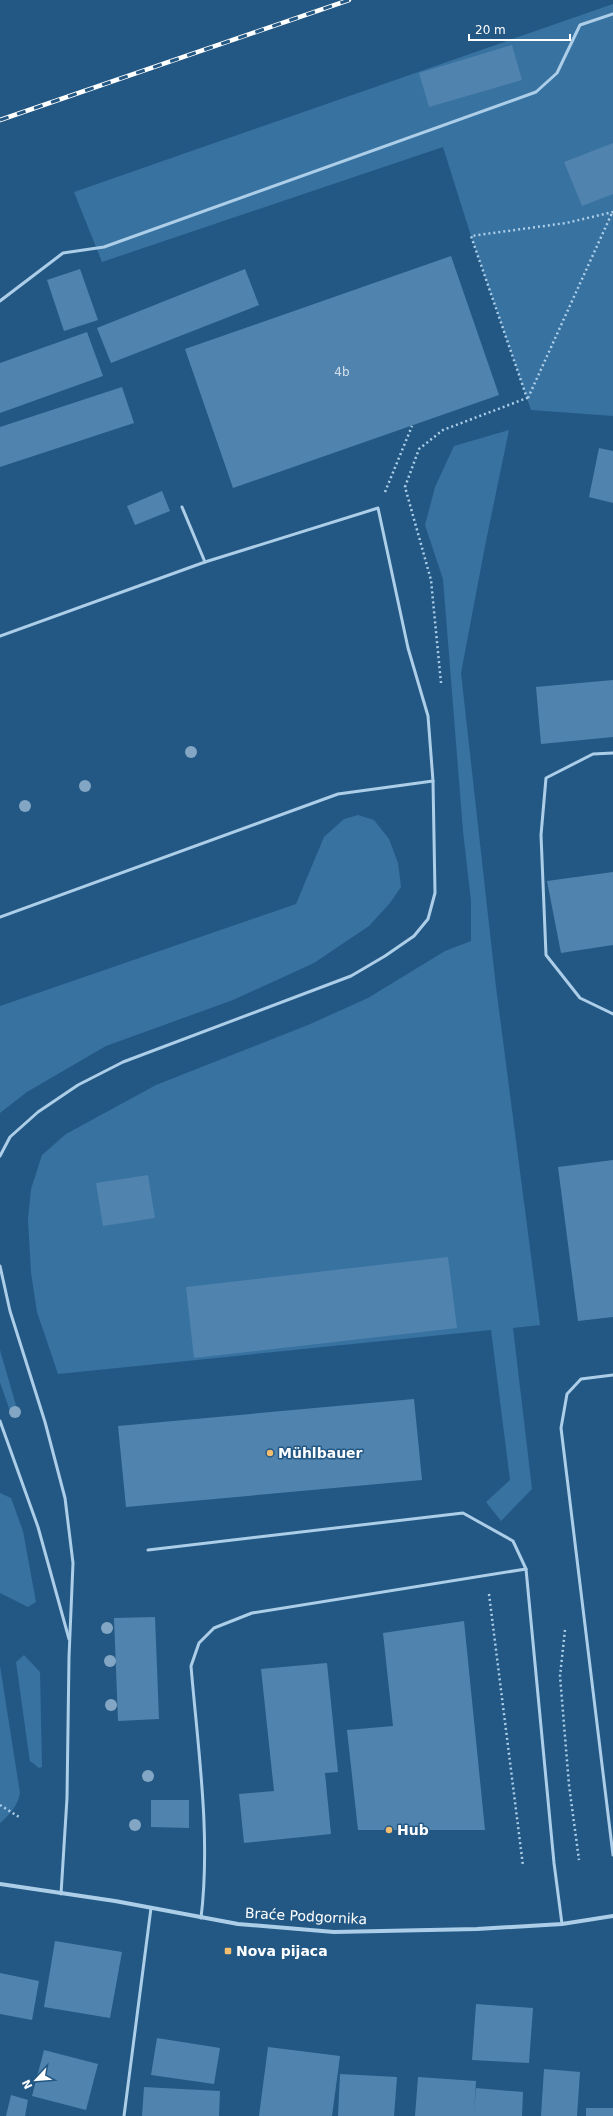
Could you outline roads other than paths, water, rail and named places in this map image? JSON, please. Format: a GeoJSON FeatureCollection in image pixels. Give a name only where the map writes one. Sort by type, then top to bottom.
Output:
{"type":"FeatureCollection","features":[{"type":"Feature","properties":{"kind":"street","name":"Braće Podgornika"},"geometry":{"type":"LineString","coordinates":[[0,1884],[115,1901],[238,1924],[334,1932],[477,1929],[562,1924],[613,1916]]}},
{"type":"Feature","properties":{"kind":"lane"},"geometry":{"type":"LineString","coordinates":[[0,301],[63,253],[104,247],[536,92],[558,73],[580,25],[613,14]]}},
{"type":"Feature","properties":{"kind":"lane"},"geometry":{"type":"LineString","coordinates":[[182,507],[205,562]]}},
{"type":"Feature","properties":{"kind":"lane"},"geometry":{"type":"LineString","coordinates":[[0,636],[205,562],[378,508],[408,648],[428,716],[432,781],[435,893],[428,919],[414,936],[385,956],[351,976],[123,1062],[78,1085],[38,1112],[10,1137],[0,1156]]}},
{"type":"Feature","properties":{"kind":"lane"},"geometry":{"type":"LineString","coordinates":[[613,753],[593,754],[546,778],[541,835],[546,956],[580,998],[613,1014]]}},
{"type":"Feature","properties":{"kind":"lane"},"geometry":{"type":"LineString","coordinates":[[0,917],[338,794],[432,781]]}},
{"type":"Feature","properties":{"kind":"lane"},"geometry":{"type":"LineString","coordinates":[[0,1266],[10,1311],[45,1422],[65,1498],[74,1563],[69,1642],[67,1798],[61,1894]]}},
{"type":"Feature","properties":{"kind":"lane"},"geometry":{"type":"LineString","coordinates":[[613,1375],[581,1379],[567,1394],[561,1428],[613,1856]]}},
{"type":"Feature","properties":{"kind":"lane"},"geometry":{"type":"LineString","coordinates":[[0,1422],[38,1527],[69,1642]]}},
{"type":"Feature","properties":{"kind":"lane"},"geometry":{"type":"LineString","coordinates":[[148,1550],[463,1513],[513,1541],[526,1569],[554,1863],[562,1924]]}},
{"type":"Feature","properties":{"kind":"lane"},"geometry":{"type":"LineString","coordinates":[[201,1918],[205,1882],[204,1823],[191,1666],[199,1643],[214,1628],[252,1613],[526,1569]]}},
{"type":"Feature","properties":{"kind":"lane"},"geometry":{"type":"LineString","coordinates":[[124,2116],[151,1908]]}},
{"type":"Feature","properties":{"kind":"railway"},"geometry":{"type":"LineString","coordinates":[[0,120],[349,0]]}},
{"type":"Feature","properties":{"kind":"place","name":"Mühlbauer"},"geometry":{"type":"Point","coordinates":[270,1453]}},
{"type":"Feature","properties":{"kind":"place","name":"Hub"},"geometry":{"type":"Point","coordinates":[389,1830]}},
{"type":"Feature","properties":{"kind":"place","name":"Nova pijaca"},"geometry":{"type":"Point","coordinates":[228,1951]}}]}
